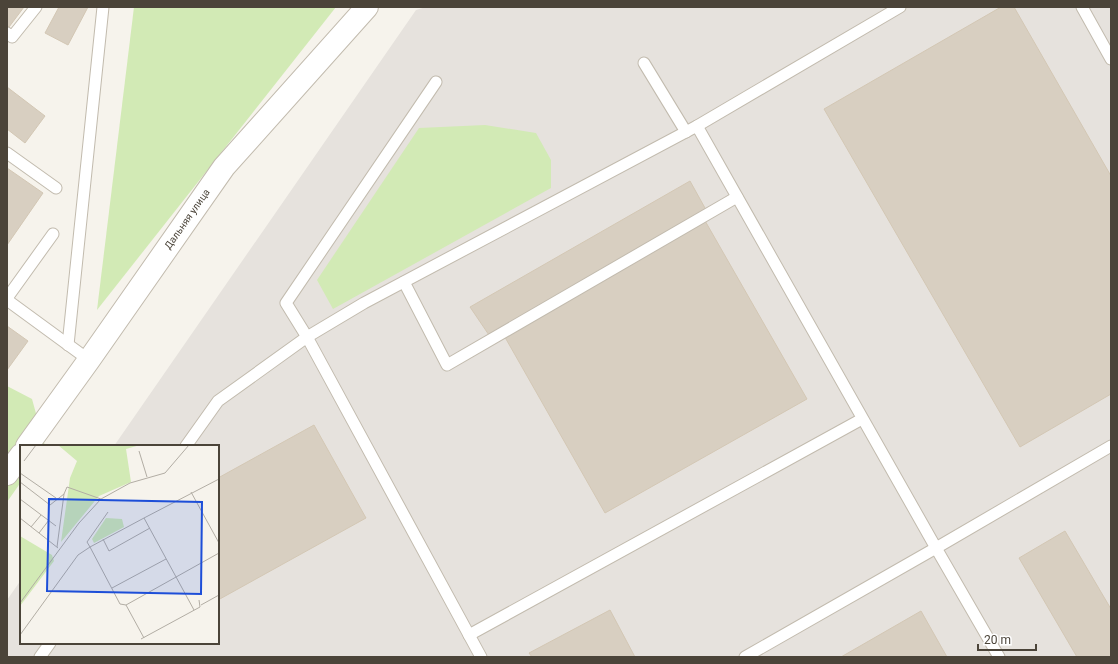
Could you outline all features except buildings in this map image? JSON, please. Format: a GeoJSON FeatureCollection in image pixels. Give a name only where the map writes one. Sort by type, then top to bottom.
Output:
{"type":"FeatureCollection","features":[{"type":"Feature","properties":{"kind":"street","name":"Дальняя улица"},"geometry":{"type":"LineString","coordinates":[[28,445],[224,167],[367,7]]}},
{"type":"Feature","properties":{"kind":"street"},"geometry":{"type":"LineString","coordinates":[[7,474],[20,456]]}},
{"type":"Feature","properties":{"kind":"lane"},"geometry":{"type":"LineString","coordinates":[[7,33],[12,37],[36,7]]}},
{"type":"Feature","properties":{"kind":"lane"},"geometry":{"type":"LineString","coordinates":[[68,345],[103,7]]}},
{"type":"Feature","properties":{"kind":"lane"},"geometry":{"type":"LineString","coordinates":[[187,445],[218,401],[307,337],[364,303],[686,132],[900,7]]}},
{"type":"Feature","properties":{"kind":"lane"},"geometry":{"type":"LineString","coordinates":[[1082,7],[1111,59]]}},
{"type":"Feature","properties":{"kind":"lane"},"geometry":{"type":"LineString","coordinates":[[644,63],[686,132]]}},
{"type":"Feature","properties":{"kind":"lane"},"geometry":{"type":"LineString","coordinates":[[436,82],[286,303],[307,337],[481,657]]}},
{"type":"Feature","properties":{"kind":"lane"},"geometry":{"type":"LineString","coordinates":[[696,126],[999,657]]}},
{"type":"Feature","properties":{"kind":"lane"},"geometry":{"type":"LineString","coordinates":[[7,153],[56,188]]}},
{"type":"Feature","properties":{"kind":"lane"},"geometry":{"type":"LineString","coordinates":[[404,282],[447,365],[737,197]]}},
{"type":"Feature","properties":{"kind":"lane"},"geometry":{"type":"LineString","coordinates":[[54,234],[7,299],[89,360]]}},
{"type":"Feature","properties":{"kind":"lane"},"geometry":{"type":"LineString","coordinates":[[469,635],[862,419]]}},
{"type":"Feature","properties":{"kind":"lane"},"geometry":{"type":"LineString","coordinates":[[745,657],[1111,446]]}},
{"type":"Feature","properties":{"kind":"lane"},"geometry":{"type":"LineString","coordinates":[[40,657],[49,644]]}},
{"type":"Feature","properties":{"kind":"shaded area"},"geometry":{"type":"Polygon","coordinates":[[[426,7],[1111,7],[1111,657],[7,657],[7,600],[20,581],[20,644],[219,644],[219,445],[115,445],[416,10],[426,7]]]}},
{"type":"Feature","properties":{"kind":"green space"},"geometry":{"type":"Polygon","coordinates":[[[134,7],[336,7],[97,310],[134,7]]]}},
{"type":"Feature","properties":{"kind":"green space"},"geometry":{"type":"Polygon","coordinates":[[[485,125],[536,133],[551,160],[551,188],[333,309],[317,280],[419,128],[485,125]]]}},
{"type":"Feature","properties":{"kind":"green space"},"geometry":{"type":"Polygon","coordinates":[[[7,386],[32,399],[45,445],[20,445],[20,483],[7,502],[7,386]]]}}]}
